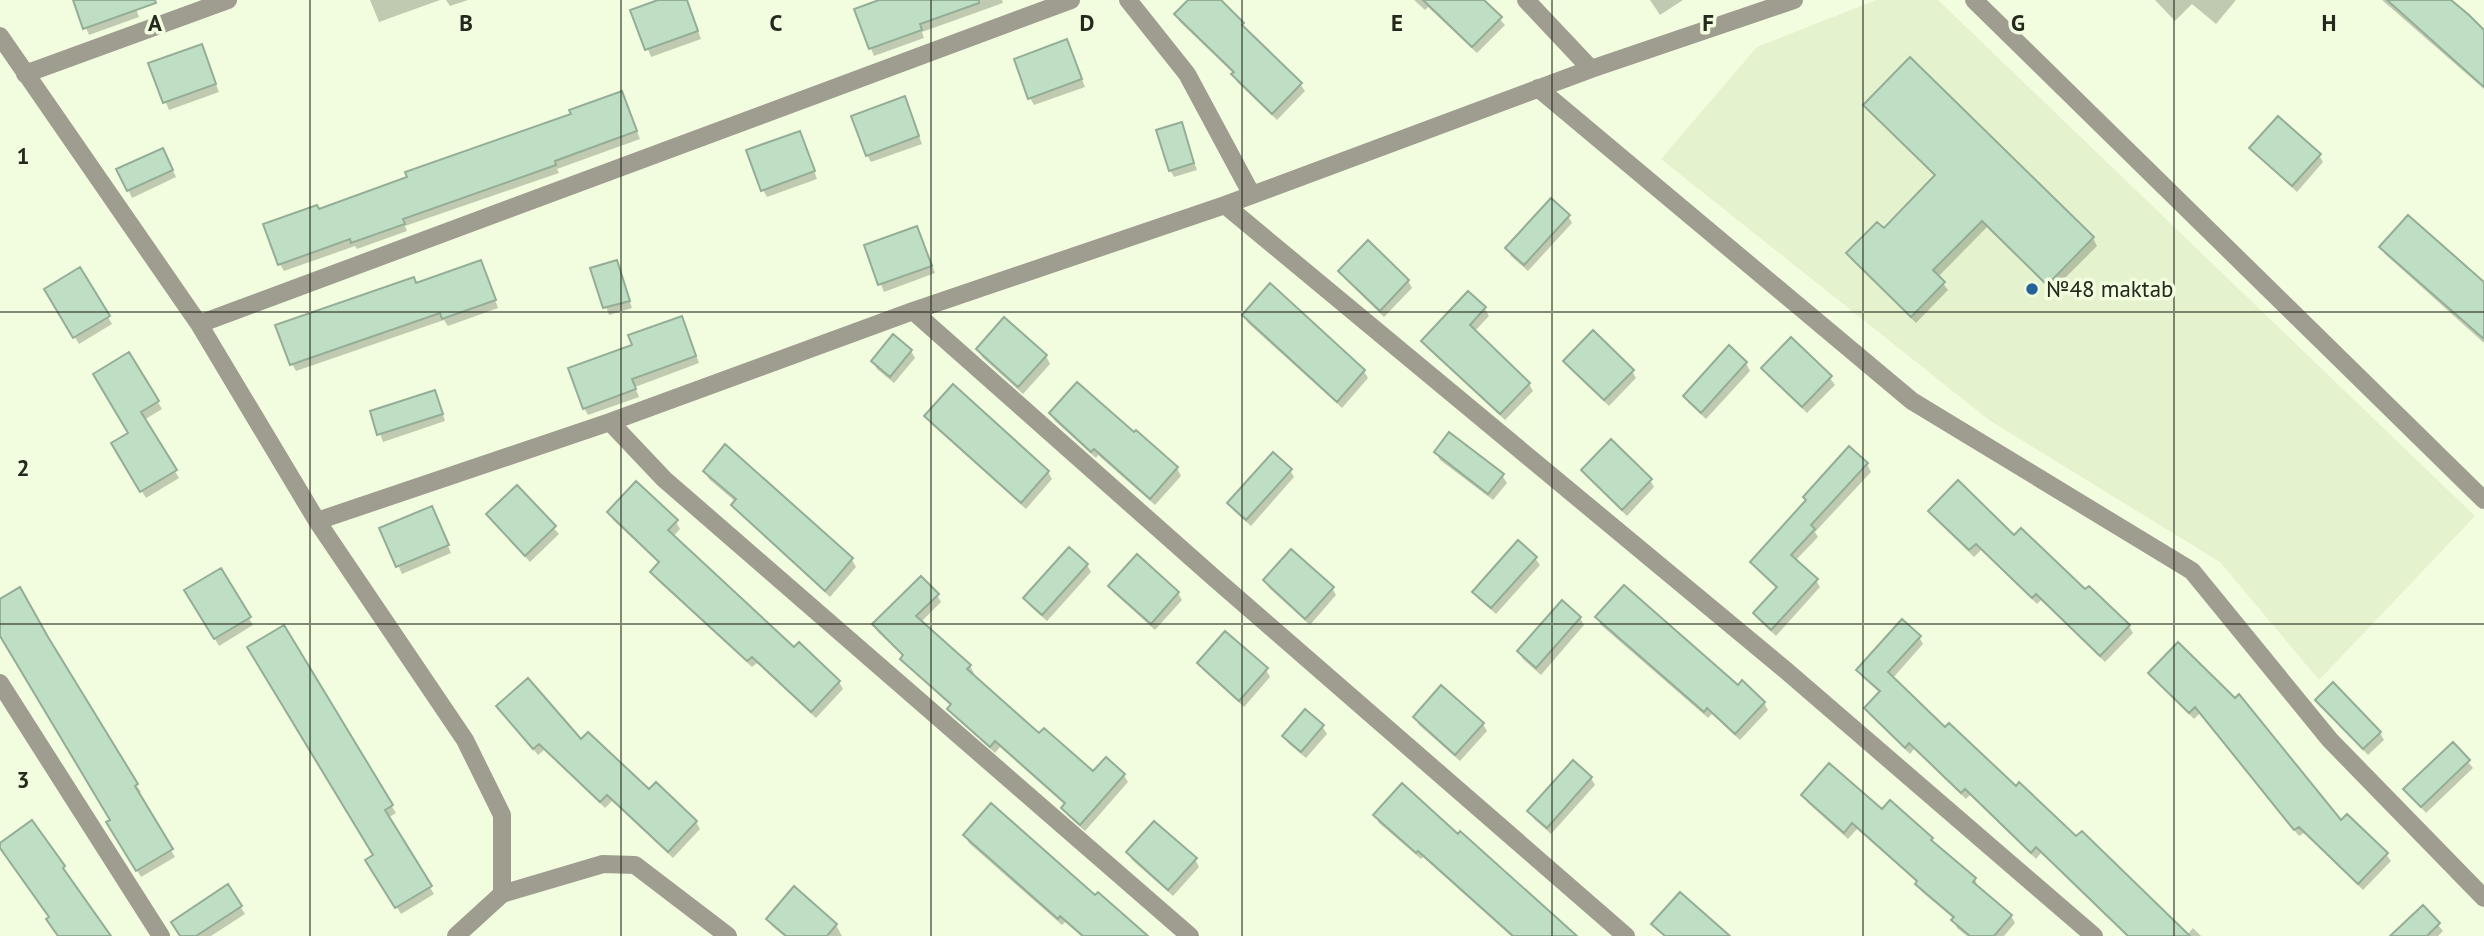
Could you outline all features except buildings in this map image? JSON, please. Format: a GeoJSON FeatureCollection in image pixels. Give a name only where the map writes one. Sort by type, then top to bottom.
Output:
{"type":"FeatureCollection","features":[{"type":"Feature","properties":{"kind":"street"},"geometry":{"type":"LineString","coordinates":[[24,74],[228,0]]}},
{"type":"Feature","properties":{"kind":"street"},"geometry":{"type":"LineString","coordinates":[[199,324],[1072,0]]}},
{"type":"Feature","properties":{"kind":"street"},"geometry":{"type":"LineString","coordinates":[[1128,0],[1187,74],[1252,195]]}},
{"type":"Feature","properties":{"kind":"street"},"geometry":{"type":"LineString","coordinates":[[1526,0],[1591,69]]}},
{"type":"Feature","properties":{"kind":"street"},"geometry":{"type":"LineString","coordinates":[[317,521],[610,422],[913,311],[1225,205],[1591,69],[1794,0]]}},
{"type":"Feature","properties":{"kind":"street"},"geometry":{"type":"LineString","coordinates":[[1974,0],[2484,500]]}},
{"type":"Feature","properties":{"kind":"street"},"geometry":{"type":"LineString","coordinates":[[0,36],[199,324],[317,521],[465,740],[502,815],[502,894]]}},
{"type":"Feature","properties":{"kind":"street"},"geometry":{"type":"LineString","coordinates":[[1538,88],[1912,401],[2192,571],[2330,740],[2484,898]]}},
{"type":"Feature","properties":{"kind":"street"},"geometry":{"type":"LineString","coordinates":[[1225,205],[1783,668],[2094,936]]}},
{"type":"Feature","properties":{"kind":"street"},"geometry":{"type":"LineString","coordinates":[[913,311],[1212,576],[1626,936]]}},
{"type":"Feature","properties":{"kind":"street"},"geometry":{"type":"LineString","coordinates":[[610,422],[664,480],[1190,936]]}},
{"type":"Feature","properties":{"kind":"street"},"geometry":{"type":"LineString","coordinates":[[0,683],[161,936]]}},
{"type":"Feature","properties":{"kind":"street"},"geometry":{"type":"LineString","coordinates":[[456,936],[502,894],[603,864],[635,865],[728,936]]}},
{"type":"Feature","properties":{"kind":"shaded area","name":"№48 maktab"},"geometry":{"type":"Polygon","coordinates":[[[1876,0],[1938,0],[2475,516],[2319,680],[2220,562],[1989,420],[1661,159],[1757,47],[1876,0]]]}},
{"type":"Feature","properties":{"kind":"place","name":"№48 maktab"},"geometry":{"type":"Point","coordinates":[2032,289]}}]}
